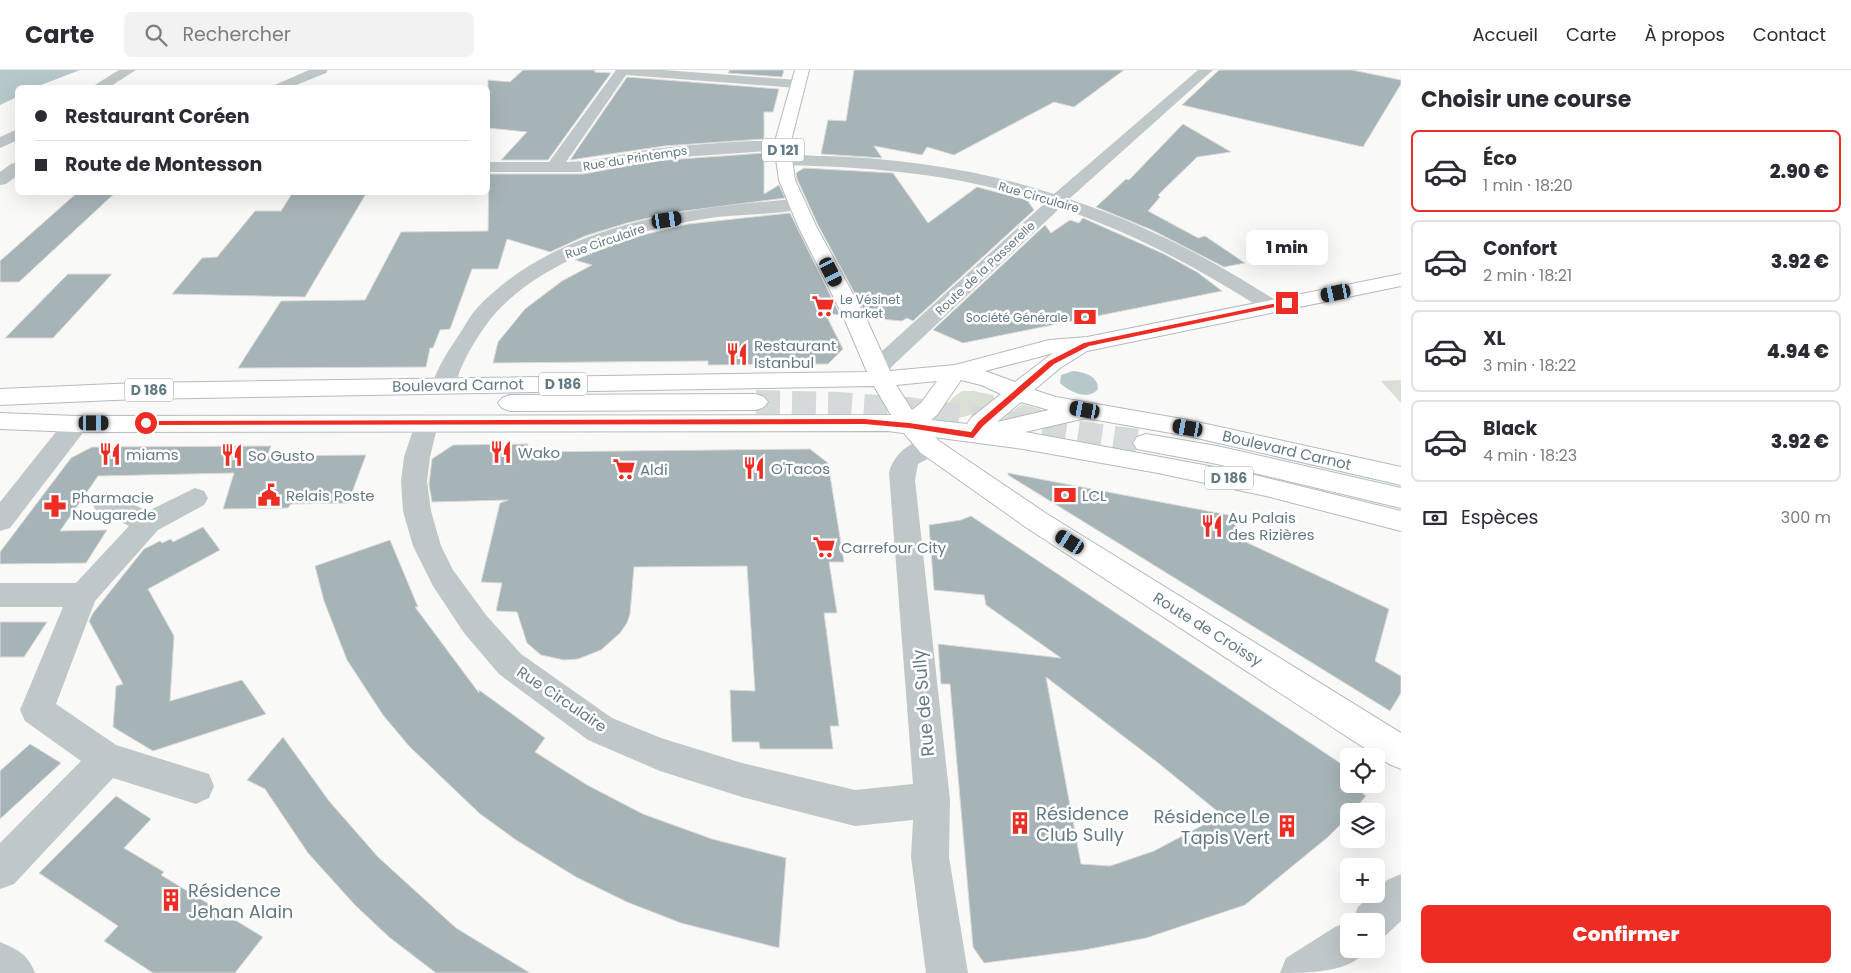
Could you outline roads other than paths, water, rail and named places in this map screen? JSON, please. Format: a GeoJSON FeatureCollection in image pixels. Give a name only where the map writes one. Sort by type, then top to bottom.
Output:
{"type":"FeatureCollection","features":[{"type":"Feature","properties":{"kind":"main road","name":"D 121"},"geometry":{"type":"LineString","coordinates":[[800,74],[783,153],[787,180],[880,373]]}},
{"type":"Feature","properties":{"kind":"main road"},"geometry":{"type":"LineString","coordinates":[[919,436],[929,409],[954,372],[1049,347],[1087,344],[1401,280]]}},
{"type":"Feature","properties":{"kind":"main road"},"geometry":{"type":"LineString","coordinates":[[973,435],[980,424],[1052,362],[1087,344]]}},
{"type":"Feature","properties":{"kind":"main road","name":"D 186"},"geometry":{"type":"LineString","coordinates":[[880,373],[954,372],[988,378],[1018,393],[1054,404],[1085,410]]}},
{"type":"Feature","properties":{"kind":"main road"},"geometry":{"type":"LineString","coordinates":[[880,373],[919,436]]}},
{"type":"Feature","properties":{"kind":"main road","name":"Boulevard Carnot"},"geometry":{"type":"LineString","coordinates":[[0,398],[137,390],[826,380],[880,373]]}},
{"type":"Feature","properties":{"kind":"main road","name":"D 186"},"geometry":{"type":"LineString","coordinates":[[0,398],[87,402],[336,401],[416,414]]}},
{"type":"Feature","properties":{"kind":"main road","name":"D 186"},"geometry":{"type":"LineString","coordinates":[[0,421],[76,424],[282,423],[416,414],[756,402]]}},
{"type":"Feature","properties":{"kind":"main road","name":"D 186"},"geometry":{"type":"LineString","coordinates":[[0,416],[332,409],[416,414],[872,422],[919,436]]}},
{"type":"Feature","properties":{"kind":"main road"},"geometry":{"type":"LineString","coordinates":[[919,436],[973,435],[1085,410]]}},
{"type":"Feature","properties":{"kind":"main road","name":"Boulevard Carnot"},"geometry":{"type":"LineString","coordinates":[[1085,410],[1196,429],[1401,476]]}},
{"type":"Feature","properties":{"kind":"main road","name":"D 186"},"geometry":{"type":"LineString","coordinates":[[973,435],[1204,473],[1401,521]]}},
{"type":"Feature","properties":{"kind":"main road","name":"Route de Croissy"},"geometry":{"type":"LineString","coordinates":[[919,436],[1014,505],[1401,752]]}},
{"type":"Feature","properties":{"kind":"main road","name":"Boulevard Carnot"},"geometry":{"type":"LineString","coordinates":[[1137,441],[1217,455],[1401,498]]}},
{"type":"Feature","properties":{"kind":"street"},"geometry":{"type":"LineString","coordinates":[[102,85],[130,70]]}},
{"type":"Feature","properties":{"kind":"street"},"geometry":{"type":"LineString","coordinates":[[283,85],[322,70]]}},
{"type":"Feature","properties":{"kind":"street"},"geometry":{"type":"LineString","coordinates":[[554,167],[623,70],[800,74]]}},
{"type":"Feature","properties":{"kind":"street","name":"Route de la Passerelle"},"geometry":{"type":"LineString","coordinates":[[880,373],[1057,201],[1206,70]]}},
{"type":"Feature","properties":{"kind":"street"},"geometry":{"type":"LineString","coordinates":[[0,143],[15,135]]}},
{"type":"Feature","properties":{"kind":"street","name":"Rue du Printemps"},"geometry":{"type":"LineString","coordinates":[[490,167],[584,167],[686,150],[783,153]]}},
{"type":"Feature","properties":{"kind":"street","name":"Rue Circulaire"},"geometry":{"type":"LineString","coordinates":[[783,153],[920,169],[985,182],[1057,201],[1122,225],[1193,257],[1221,272],[1271,306]]}},
{"type":"Feature","properties":{"kind":"street"},"geometry":{"type":"LineString","coordinates":[[0,166],[15,167]]}},
{"type":"Feature","properties":{"kind":"street"},"geometry":{"type":"LineString","coordinates":[[0,180],[15,169]]}},
{"type":"Feature","properties":{"kind":"street","name":"Rue Circulaire"},"geometry":{"type":"LineString","coordinates":[[444,385],[448,366],[486,311],[519,282],[558,257],[613,236],[667,220],[729,210],[798,204]]}},
{"type":"Feature","properties":{"kind":"street","name":"Rue Circulaire"},"geometry":{"type":"LineString","coordinates":[[416,414],[417,457],[414,481],[417,511],[427,546],[442,578],[475,624],[510,664],[600,728],[660,754],[742,780],[854,808],[932,800]]}},
{"type":"Feature","properties":{"kind":"street"},"geometry":{"type":"LineString","coordinates":[[0,521],[76,424]]}},
{"type":"Feature","properties":{"kind":"street","name":"Rue de Sully"},"geometry":{"type":"LineString","coordinates":[[919,436],[902,466],[902,480],[932,800],[930,858],[947,973]]}},
{"type":"Feature","properties":{"kind":"street"},"geometry":{"type":"LineString","coordinates":[[195,498],[148,523],[82,595],[37,710],[107,759],[196,786]]}},
{"type":"Feature","properties":{"kind":"street"},"geometry":{"type":"LineString","coordinates":[[105,502],[148,523]]}},
{"type":"Feature","properties":{"kind":"street"},"geometry":{"type":"LineString","coordinates":[[0,595],[82,595]]}},
{"type":"Feature","properties":{"kind":"street"},"geometry":{"type":"LineString","coordinates":[[0,870],[107,759]]}},
{"type":"Feature","properties":{"kind":"street"},"geometry":{"type":"LineString","coordinates":[[1381,913],[1401,894]]}},
{"type":"Feature","properties":{"kind":"street"},"geometry":{"type":"LineString","coordinates":[[1301,973],[1340,947]]}},
{"type":"Feature","properties":{"kind":"street"},"geometry":{"type":"LineString","coordinates":[[0,963],[14,973]]}},
{"type":"Feature","properties":{"kind":"tunnel"},"geometry":{"type":"LineString","coordinates":[[756,402],[838,404],[907,409],[1137,441]]}},
{"type":"Feature","properties":{"kind":"place","name":"Le Vésinet market"},"geometry":{"type":"Point","coordinates":[823,306]}},
{"type":"Feature","properties":{"kind":"place","name":"Société Générale"},"geometry":{"type":"Point","coordinates":[1085,317]}},
{"type":"Feature","properties":{"kind":"place","name":"Restaurant Istanbul"},"geometry":{"type":"Point","coordinates":[737,354]}},
{"type":"Feature","properties":{"kind":"place","name":"Wako"},"geometry":{"type":"Point","coordinates":[501,452]}},
{"type":"Feature","properties":{"kind":"place","name":"miams"},"geometry":{"type":"Point","coordinates":[110,454]}},
{"type":"Feature","properties":{"kind":"place","name":"So Gusto"},"geometry":{"type":"Point","coordinates":[232,455]}},
{"type":"Feature","properties":{"kind":"place","name":"O'Tacos"},"geometry":{"type":"Point","coordinates":[754,468]}},
{"type":"Feature","properties":{"kind":"place","name":"Aldi"},"geometry":{"type":"Point","coordinates":[624,469]}},
{"type":"Feature","properties":{"kind":"place","name":"Relais Poste"},"geometry":{"type":"Point","coordinates":[269,495]}},
{"type":"Feature","properties":{"kind":"place","name":"LCL"},"geometry":{"type":"Point","coordinates":[1065,495]}},
{"type":"Feature","properties":{"kind":"place","name":"Pharmacie Nougarede"},"geometry":{"type":"Point","coordinates":[55,506]}},
{"type":"Feature","properties":{"kind":"place","name":"Au Palais des Rizières"},"geometry":{"type":"Point","coordinates":[1212,526]}},
{"type":"Feature","properties":{"kind":"place","name":"Carrefour City"},"geometry":{"type":"Point","coordinates":[824,547]}},
{"type":"Feature","properties":{"kind":"place","name":"Résidence Club Sully"},"geometry":{"type":"Point","coordinates":[1020,823]}},
{"type":"Feature","properties":{"kind":"place","name":"Résidence Le Tapis Vert"},"geometry":{"type":"Point","coordinates":[1287,826]}},
{"type":"Feature","properties":{"kind":"place","name":"Résidence Jehan Alain"},"geometry":{"type":"Point","coordinates":[171,900]}}]}
